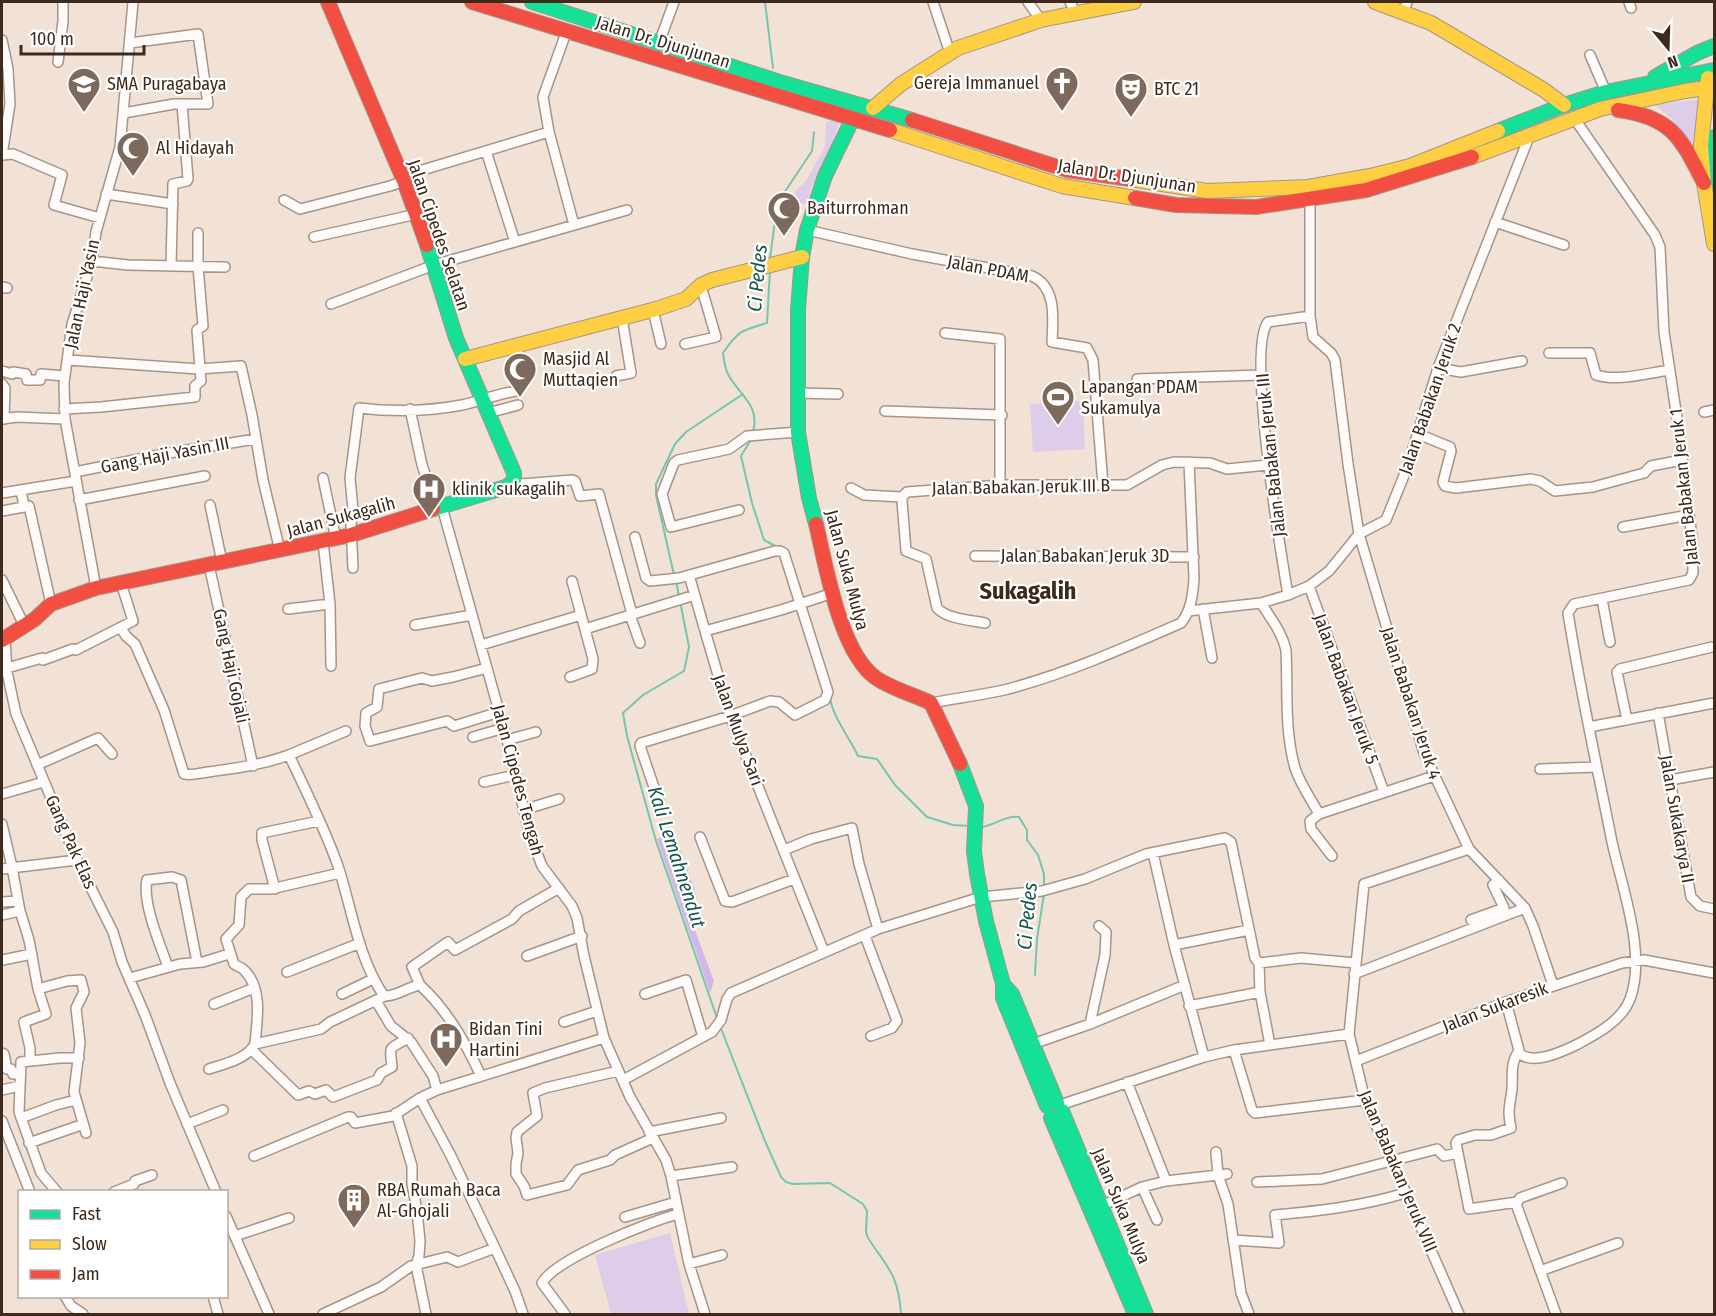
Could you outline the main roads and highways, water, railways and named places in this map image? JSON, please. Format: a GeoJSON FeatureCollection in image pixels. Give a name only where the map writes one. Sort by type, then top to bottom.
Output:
{"type":"FeatureCollection","features":[{"type":"Feature","properties":{"kind":"main road","name":"Jalan Cipedes Selatan"},"geometry":{"type":"LineString","coordinates":[[328,2],[417,214],[450,322],[514,472],[514,481]]}},
{"type":"Feature","properties":{"kind":"main road","name":"Jalan Dr. Djunjunan"},"geometry":{"type":"LineString","coordinates":[[472,2],[854,118],[1062,186],[1176,205],[1256,207],[1366,190],[1464,160],[1600,109],[1711,87]]}},
{"type":"Feature","properties":{"kind":"main road","name":"Jalan Dr. Djunjunan"},"geometry":{"type":"LineString","coordinates":[[532,2],[783,83],[873,108],[1067,170],[1178,188],[1223,191],[1308,187],[1370,176],[1410,166],[1564,105],[1603,85],[1646,83],[1712,70]]}},
{"type":"Feature","properties":{"kind":"main road"},"geometry":{"type":"LineString","coordinates":[[873,108],[901,84],[958,48],[1073,7],[1130,2]]}},
{"type":"Feature","properties":{"kind":"main road"},"geometry":{"type":"LineString","coordinates":[[1375,2],[1406,6],[1544,90],[1564,105]]}},
{"type":"Feature","properties":{"kind":"main road"},"geometry":{"type":"LineString","coordinates":[[1646,83],[1697,53],[1714,46]]}},
{"type":"Feature","properties":{"kind":"main road"},"geometry":{"type":"LineString","coordinates":[[1712,70],[1701,145],[1709,182],[1714,244]]}},
{"type":"Feature","properties":{"kind":"main road"},"geometry":{"type":"LineString","coordinates":[[1600,109],[1632,111],[1659,119],[1678,136],[1709,182]]}},
{"type":"Feature","properties":{"kind":"main road","name":"Jalan Suka Mulya"},"geometry":{"type":"LineString","coordinates":[[854,118],[825,176],[807,230],[802,257],[798,310],[798,432],[809,498],[846,638],[868,670],[884,682],[931,703],[974,800],[976,826],[974,857],[981,897],[1003,984],[1003,998],[1028,1046],[1097,1208],[1146,1314]]}},
{"type":"Feature","properties":{"kind":"main road"},"geometry":{"type":"LineString","coordinates":[[1709,182],[1714,139]]}},
{"type":"Feature","properties":{"kind":"main road"},"geometry":{"type":"LineString","coordinates":[[465,359],[653,310],[686,299],[712,280],[802,257]]}},
{"type":"Feature","properties":{"kind":"main road","name":"Jalan Sukagalih"},"geometry":{"type":"LineString","coordinates":[[3,639],[25,627],[51,604],[96,588],[280,552],[351,535],[506,487],[514,481]]}},
{"type":"Feature","properties":{"kind":"main road","name":"Jalan Suka Mulya"},"geometry":{"type":"LineString","coordinates":[[1097,1208],[1135,1314]]}},
{"type":"Feature","properties":{"kind":"waterway","name":"Ci Pedes"},"geometry":{"type":"LineString","coordinates":[[765,2],[773,68]]}},
{"type":"Feature","properties":{"kind":"waterway","name":"Ci Pedes"},"geometry":{"type":"LineString","coordinates":[[770,258],[775,221],[784,193],[812,151],[814,132]]}},
{"type":"Feature","properties":{"kind":"waterway","name":"Ci Pedes"},"geometry":{"type":"LineString","coordinates":[[753,432],[752,408],[728,374],[723,353],[741,332],[767,323],[770,270]]}},
{"type":"Feature","properties":{"kind":"waterway","name":"Kali Lemahnendut"},"geometry":{"type":"LineString","coordinates":[[674,575],[656,495],[656,484],[675,444],[686,432],[743,394]]}},
{"type":"Feature","properties":{"kind":"waterway","name":"Ci Pedes"},"geometry":{"type":"LineString","coordinates":[[752,438],[741,456],[752,503],[764,540],[777,547]]}},
{"type":"Feature","properties":{"kind":"waterway","name":"Kali Lemahnendut"},"geometry":{"type":"LineString","coordinates":[[676,581],[679,596]]}},
{"type":"Feature","properties":{"kind":"waterway","name":"Kali Lemahnendut"},"geometry":{"type":"LineString","coordinates":[[680,601],[689,647],[684,671],[643,695],[623,713],[627,736],[656,841],[717,1018]]}},
{"type":"Feature","properties":{"kind":"waterway","name":"Ci Pedes"},"geometry":{"type":"LineString","coordinates":[[830,696],[837,719],[858,756],[877,759],[895,785],[927,817],[953,825],[970,826]]}},
{"type":"Feature","properties":{"kind":"waterway","name":"Ci Pedes"},"geometry":{"type":"LineString","coordinates":[[982,827],[1010,817],[1019,817],[1027,830],[1027,840],[1038,855],[1044,874],[1044,888]]}},
{"type":"Feature","properties":{"kind":"waterway","name":"Ci Pedes"},"geometry":{"type":"LineString","coordinates":[[1035,975],[1037,939],[1044,894]]}},
{"type":"Feature","properties":{"kind":"waterway","name":"Kali Lemahnendut"},"geometry":{"type":"LineString","coordinates":[[720,1026],[781,1177],[793,1184],[830,1183],[863,1204],[867,1211],[868,1238],[895,1281],[901,1314]]}},
{"type":"Feature","properties":{"kind":"place","name":"Gereja Immanuel"},"geometry":{"type":"Point","coordinates":[1062,112]}},
{"type":"Feature","properties":{"kind":"place","name":"SMA Puragabaya"},"geometry":{"type":"Point","coordinates":[84,113]}},
{"type":"Feature","properties":{"kind":"place","name":"BTC 21"},"geometry":{"type":"Point","coordinates":[1131,118]}},
{"type":"Feature","properties":{"kind":"place","name":"Al Hidayah"},"geometry":{"type":"Point","coordinates":[133,177]}},
{"type":"Feature","properties":{"kind":"place","name":"Baiturrohman"},"geometry":{"type":"Point","coordinates":[784,237]}},
{"type":"Feature","properties":{"kind":"place","name":"Masjid Al Muttaqien"},"geometry":{"type":"Point","coordinates":[520,398]}},
{"type":"Feature","properties":{"kind":"place","name":"Lapangan PDAM Sukamulya"},"geometry":{"type":"Point","coordinates":[1058,426]}},
{"type":"Feature","properties":{"kind":"place","name":"klinik sukagalih"},"geometry":{"type":"Point","coordinates":[429,518]}},
{"type":"Feature","properties":{"kind":"place","name":"Bidan Tini Hartini"},"geometry":{"type":"Point","coordinates":[446,1068]}},
{"type":"Feature","properties":{"kind":"place","name":"RBA Rumah Baca Al-Ghojali"},"geometry":{"type":"Point","coordinates":[354,1229]}},
{"type":"Feature","properties":{"kind":"district","name":"Sukagalih"},"geometry":{"type":"Point","coordinates":[1028,591]}}]}
